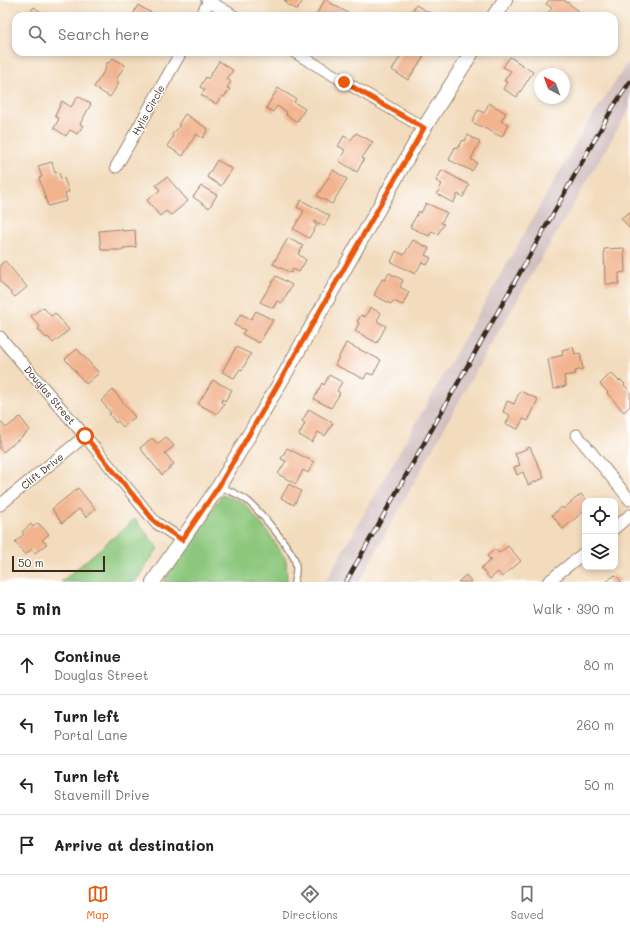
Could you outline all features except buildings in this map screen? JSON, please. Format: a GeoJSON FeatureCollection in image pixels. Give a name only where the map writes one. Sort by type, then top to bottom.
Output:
{"type":"FeatureCollection","features":[{"type":"Feature","properties":{"kind":"street"},"geometry":{"type":"LineString","coordinates":[[497,12],[505,0]]}},
{"type":"Feature","properties":{"kind":"street"},"geometry":{"type":"LineString","coordinates":[[203,12],[208,1],[227,12]]}},
{"type":"Feature","properties":{"kind":"street","name":"Hylis Circle"},"geometry":{"type":"LineString","coordinates":[[116,167],[179,56]]}},
{"type":"Feature","properties":{"kind":"street"},"geometry":{"type":"LineString","coordinates":[[301,56],[424,128]]}},
{"type":"Feature","properties":{"kind":"street"},"geometry":{"type":"LineString","coordinates":[[153,582],[219,486],[284,375],[424,128],[469,56]]}},
{"type":"Feature","properties":{"kind":"street","name":"Douglas Street"},"geometry":{"type":"LineString","coordinates":[[0,337],[85,436],[155,522],[182,540]]}},
{"type":"Feature","properties":{"kind":"street"},"geometry":{"type":"LineString","coordinates":[[577,435],[630,500]]}},
{"type":"Feature","properties":{"kind":"street","name":"Clift Drive"},"geometry":{"type":"LineString","coordinates":[[0,505],[85,436]]}},
{"type":"Feature","properties":{"kind":"street"},"geometry":{"type":"LineString","coordinates":[[618,525],[630,515]]}},
{"type":"Feature","properties":{"kind":"street"},"geometry":{"type":"LineString","coordinates":[[548,582],[582,554]]}},
{"type":"Feature","properties":{"kind":"lane"},"geometry":{"type":"LineString","coordinates":[[219,486],[248,502],[269,524],[289,550],[295,561],[296,572],[294,582]]}},
{"type":"Feature","properties":{"kind":"shaded area"},"geometry":{"type":"Polygon","coordinates":[[[630,59],[630,108],[483,358],[359,582],[325,582],[581,134],[630,59]]]}},
{"type":"Feature","properties":{"kind":"green space"},"geometry":{"type":"Polygon","coordinates":[[[222,495],[243,502],[270,535],[286,560],[287,582],[163,582],[222,495]]]}},
{"type":"Feature","properties":{"kind":"green space"},"geometry":{"type":"Polygon","coordinates":[[[135,519],[158,548],[135,582],[61,582],[135,519]]]}},
{"type":"Feature","properties":{"kind":"railway"},"geometry":{"type":"LineString","coordinates":[[346,582],[613,107],[630,82]]}},
{"type":"Feature","properties":{"kind":"route"},"geometry":{"type":"LineString","coordinates":[[85,436],[155,522],[182,540],[219,486],[424,128],[344,82]]}}]}
